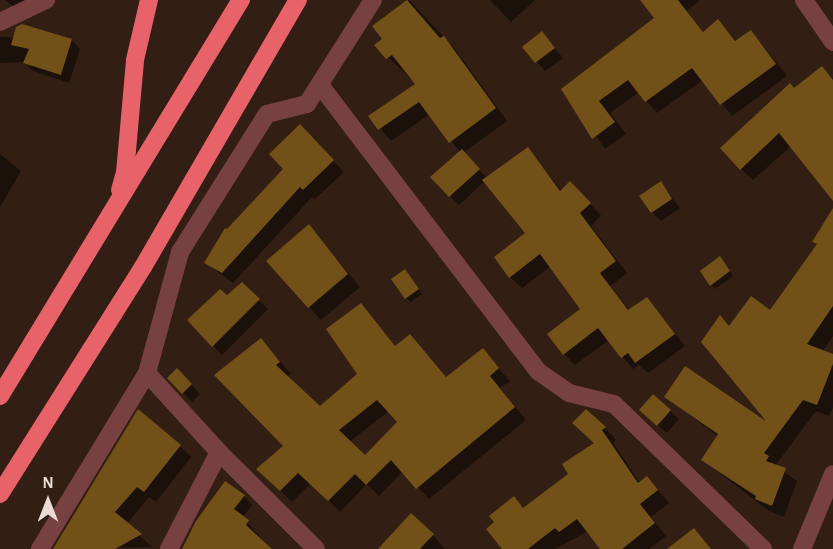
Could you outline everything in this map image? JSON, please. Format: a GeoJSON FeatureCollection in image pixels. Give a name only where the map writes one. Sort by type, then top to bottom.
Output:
{"type":"FeatureCollection","features":[{"type":"Feature","properties":{"kind":"highway"},"geometry":{"type":"LineString","coordinates":[[111,216],[125,173],[135,60],[149,0]]}},
{"type":"Feature","properties":{"kind":"highway"},"geometry":{"type":"LineString","coordinates":[[0,396],[241,0]]}},
{"type":"Feature","properties":{"kind":"highway"},"geometry":{"type":"LineString","coordinates":[[0,494],[142,267],[298,0]]}},
{"type":"Feature","properties":{"kind":"street"},"geometry":{"type":"LineString","coordinates":[[0,22],[46,0]]}},
{"type":"Feature","properties":{"kind":"street"},"geometry":{"type":"LineString","coordinates":[[40,549],[147,373],[180,252],[267,114],[307,104],[373,0]]}},
{"type":"Feature","properties":{"kind":"street"},"geometry":{"type":"LineString","coordinates":[[804,0],[833,42]]}},
{"type":"Feature","properties":{"kind":"street"},"geometry":{"type":"LineString","coordinates":[[320,86],[539,372],[569,393],[614,404],[763,549]]}},
{"type":"Feature","properties":{"kind":"street"},"geometry":{"type":"LineString","coordinates":[[147,373],[219,452],[316,549]]}},
{"type":"Feature","properties":{"kind":"street"},"geometry":{"type":"LineString","coordinates":[[169,549],[219,452]]}},
{"type":"Feature","properties":{"kind":"street"},"geometry":{"type":"LineString","coordinates":[[802,549],[833,474]]}},
{"type":"Feature","properties":{"kind":"building"},"geometry":{"type":"Polygon","coordinates":[[[407,0],[440,38],[444,36],[496,108],[449,143],[419,102],[378,130],[368,116],[415,84],[392,55],[386,59],[374,45],[382,39],[372,26],[407,0]]]}},
{"type":"Feature","properties":{"kind":"building"},"geometry":{"type":"Polygon","coordinates":[[[640,0],[678,0],[703,32],[718,19],[735,41],[751,30],[776,64],[720,105],[692,68],[645,102],[628,80],[599,101],[615,122],[592,139],[561,89],[654,18],[640,0]]]}},
{"type":"Feature","properties":{"kind":"building"},"geometry":{"type":"Polygon","coordinates":[[[22,24],[72,39],[61,75],[23,63],[29,49],[11,45],[16,27],[22,24]]]}},
{"type":"Feature","properties":{"kind":"building"},"geometry":{"type":"Polygon","coordinates":[[[542,31],[555,48],[535,63],[522,47],[542,31]]]}},
{"type":"Feature","properties":{"kind":"building"},"geometry":{"type":"Polygon","coordinates":[[[822,66],[833,80],[833,201],[779,133],[740,170],[720,148],[790,83],[794,88],[822,66]]]}},
{"type":"Feature","properties":{"kind":"building"},"geometry":{"type":"Polygon","coordinates":[[[300,124],[334,160],[303,190],[300,187],[222,273],[204,263],[225,228],[227,229],[283,169],[269,154],[300,124]]]}},
{"type":"Feature","properties":{"kind":"building"},"geometry":{"type":"Polygon","coordinates":[[[528,147],[560,191],[570,181],[591,203],[580,213],[616,261],[600,273],[628,310],[647,297],[675,334],[635,363],[628,353],[621,358],[598,328],[563,355],[547,334],[580,309],[540,254],[509,278],[494,257],[525,233],[482,180],[528,147]]]}},
{"type":"Feature","properties":{"kind":"building"},"geometry":{"type":"Polygon","coordinates":[[[462,149],[480,169],[449,197],[430,177],[462,149]]]}},
{"type":"Feature","properties":{"kind":"building"},"geometry":{"type":"Polygon","coordinates":[[[661,181],[672,199],[651,213],[639,196],[661,181]]]}},
{"type":"Feature","properties":{"kind":"building"},"geometry":{"type":"Polygon","coordinates":[[[833,208],[833,306],[807,344],[833,354],[833,364],[817,405],[803,400],[764,453],[769,456],[766,461],[786,468],[772,506],[755,499],[756,496],[701,460],[718,434],[664,397],[685,366],[766,421],[701,342],[720,315],[729,326],[751,296],[770,310],[817,244],[812,242],[833,208]]]}},
{"type":"Feature","properties":{"kind":"building"},"geometry":{"type":"Polygon","coordinates":[[[309,224],[348,274],[308,308],[266,261],[309,224]]]}},
{"type":"Feature","properties":{"kind":"building"},"geometry":{"type":"Polygon","coordinates":[[[720,256],[730,271],[710,286],[700,271],[720,256]]]}},
{"type":"Feature","properties":{"kind":"building"},"geometry":{"type":"Polygon","coordinates":[[[405,269],[419,289],[405,299],[391,279],[405,269]]]}},
{"type":"Feature","properties":{"kind":"building"},"geometry":{"type":"Polygon","coordinates":[[[242,282],[260,299],[212,347],[187,320],[220,289],[227,295],[242,282]]]}},
{"type":"Feature","properties":{"kind":"building"},"geometry":{"type":"Polygon","coordinates":[[[361,303],[395,346],[410,334],[446,377],[483,348],[499,368],[490,376],[515,407],[416,489],[391,460],[366,485],[355,474],[328,501],[298,473],[280,491],[256,469],[283,446],[214,375],[261,338],[280,362],[276,365],[320,406],[357,374],[326,329],[361,303]],[[377,400],[339,430],[365,455],[397,422],[377,400]]]}},
{"type":"Feature","properties":{"kind":"building"},"geometry":{"type":"Polygon","coordinates":[[[177,368],[192,384],[182,394],[167,378],[177,368]]]}},
{"type":"Feature","properties":{"kind":"building"},"geometry":{"type":"Polygon","coordinates":[[[653,394],[671,410],[657,426],[639,410],[653,394]]]}},
{"type":"Feature","properties":{"kind":"building"},"geometry":{"type":"Polygon","coordinates":[[[138,409],[181,445],[144,492],[137,487],[115,512],[142,534],[115,549],[53,549],[138,409]]]}},
{"type":"Feature","properties":{"kind":"building"},"geometry":{"type":"Polygon","coordinates":[[[586,409],[606,427],[602,430],[638,483],[647,476],[658,490],[640,504],[655,523],[622,549],[600,549],[577,519],[559,532],[555,528],[528,549],[502,549],[486,529],[494,522],[489,516],[514,496],[523,508],[568,474],[562,464],[594,443],[572,423],[586,409]]]}},
{"type":"Feature","properties":{"kind":"building"},"geometry":{"type":"Polygon","coordinates":[[[225,481],[245,495],[234,509],[249,520],[246,525],[272,549],[182,549],[196,521],[225,481]]]}},
{"type":"Feature","properties":{"kind":"building"},"geometry":{"type":"Polygon","coordinates":[[[411,513],[434,534],[420,549],[378,549],[411,513]]]}},
{"type":"Feature","properties":{"kind":"building"},"geometry":{"type":"Polygon","coordinates":[[[694,528],[711,549],[667,549],[694,528]]]}}]}
